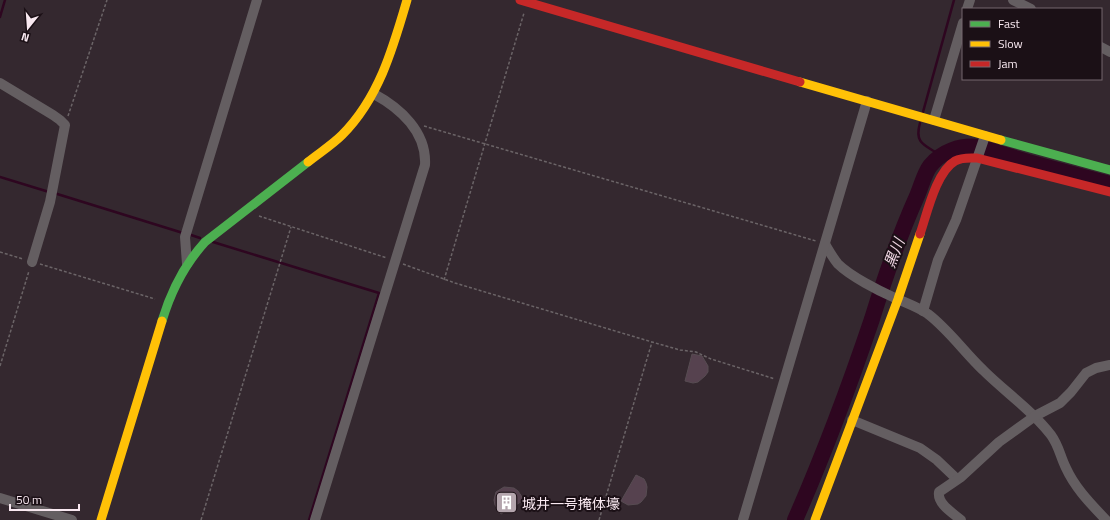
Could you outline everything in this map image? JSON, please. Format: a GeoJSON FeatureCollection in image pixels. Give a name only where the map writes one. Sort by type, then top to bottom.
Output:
{"type":"FeatureCollection","features":[{"type":"Feature","properties":{"kind":"street"},"geometry":{"type":"LineString","coordinates":[[187,264],[185,237],[256,0]]}},
{"type":"Feature","properties":{"kind":"street"},"geometry":{"type":"LineString","coordinates":[[100,520],[167,303],[178,278],[194,254],[205,242],[341,136],[358,117],[374,94],[387,63],[407,0]]}},
{"type":"Feature","properties":{"kind":"street"},"geometry":{"type":"LineString","coordinates":[[1013,0],[1029,8]]}},
{"type":"Feature","properties":{"kind":"street"},"geometry":{"type":"LineString","coordinates":[[524,1],[932,120],[984,138],[1110,170]]}},
{"type":"Feature","properties":{"kind":"street"},"geometry":{"type":"LineString","coordinates":[[932,120],[962,26]]}},
{"type":"Feature","properties":{"kind":"street"},"geometry":{"type":"LineString","coordinates":[[0,83],[53,115],[65,125],[50,202],[32,262]]}},
{"type":"Feature","properties":{"kind":"street"},"geometry":{"type":"LineString","coordinates":[[315,520],[425,165],[424,148],[411,122],[393,106],[374,94]]}},
{"type":"Feature","properties":{"kind":"street"},"geometry":{"type":"LineString","coordinates":[[743,520],[867,101]]}},
{"type":"Feature","properties":{"kind":"street"},"geometry":{"type":"LineString","coordinates":[[922,311],[938,260],[956,220],[984,138]]}},
{"type":"Feature","properties":{"kind":"street"},"geometry":{"type":"LineString","coordinates":[[815,520],[932,198],[944,171],[955,161],[963,158],[978,156],[1110,192]]}},
{"type":"Feature","properties":{"kind":"street"},"geometry":{"type":"LineString","coordinates":[[825,244],[839,264],[850,273],[868,284],[922,311],[949,333],[982,370],[1035,416],[1059,447],[1066,468],[1080,493],[1106,520]]}},
{"type":"Feature","properties":{"kind":"street"},"geometry":{"type":"LineString","coordinates":[[961,520],[942,504],[939,499],[939,492],[972,468],[999,442],[1035,416],[1060,403],[1090,370],[1110,365]]}},
{"type":"Feature","properties":{"kind":"street"},"geometry":{"type":"LineString","coordinates":[[852,420],[920,448],[937,460],[957,479]]}},
{"type":"Feature","properties":{"kind":"street"},"geometry":{"type":"LineString","coordinates":[[0,498],[72,520]]}},
{"type":"Feature","properties":{"kind":"path"},"geometry":{"type":"LineString","coordinates":[[65,125],[107,0]]}},
{"type":"Feature","properties":{"kind":"path"},"geometry":{"type":"LineString","coordinates":[[444,280],[485,143],[524,1]]}},
{"type":"Feature","properties":{"kind":"path"},"geometry":{"type":"LineString","coordinates":[[411,122],[825,244]]}},
{"type":"Feature","properties":{"kind":"path"},"geometry":{"type":"LineString","coordinates":[[244,211],[291,228],[396,261],[444,280],[652,342],[680,350],[696,352],[711,359],[783,381]]}},
{"type":"Feature","properties":{"kind":"path"},"geometry":{"type":"LineString","coordinates":[[201,520],[291,228]]}},
{"type":"Feature","properties":{"kind":"path"},"geometry":{"type":"LineString","coordinates":[[0,252],[167,303]]}},
{"type":"Feature","properties":{"kind":"path"},"geometry":{"type":"LineString","coordinates":[[0,366],[32,262]]}},
{"type":"Feature","properties":{"kind":"path"},"geometry":{"type":"LineString","coordinates":[[600,520],[652,342]]}},
{"type":"Feature","properties":{"kind":"building"},"geometry":{"type":"Polygon","coordinates":[[[692,354],[702,356],[708,366],[708,372],[705,376],[698,382],[693,383],[685,381],[692,354]]]}},
{"type":"Feature","properties":{"kind":"building"},"geometry":{"type":"Polygon","coordinates":[[[636,475],[644,479],[646,483],[646,496],[638,504],[628,505],[621,501],[636,475]]]}},
{"type":"Feature","properties":{"kind":"building","name":"城井一号掩体壕"},"geometry":{"type":"Polygon","coordinates":[[[504,487],[514,488],[524,500],[501,514],[495,505],[494,500],[496,492],[504,487]]]}},
{"type":"Feature","properties":{"kind":"waterway"},"geometry":{"type":"LineString","coordinates":[[0,17],[5,0]]}},
{"type":"Feature","properties":{"kind":"waterway"},"geometry":{"type":"LineString","coordinates":[[923,112],[954,0]]}},
{"type":"Feature","properties":{"kind":"waterway"},"geometry":{"type":"LineString","coordinates":[[920,123],[918,135],[920,140],[925,146],[940,155]]}},
{"type":"Feature","properties":{"kind":"waterway","name":"黒川"},"geometry":{"type":"LineString","coordinates":[[795,520],[845,395],[904,226],[930,166],[940,156],[952,150],[965,147],[979,147],[1110,184]]}},
{"type":"Feature","properties":{"kind":"waterway"},"geometry":{"type":"LineString","coordinates":[[0,177],[49,192]]}},
{"type":"Feature","properties":{"kind":"waterway"},"geometry":{"type":"LineString","coordinates":[[54,193],[183,233]]}},
{"type":"Feature","properties":{"kind":"waterway"},"geometry":{"type":"LineString","coordinates":[[188,234],[200,238]]}},
{"type":"Feature","properties":{"kind":"waterway"},"geometry":{"type":"LineString","coordinates":[[213,242],[379,293],[309,520]]}},
{"type":"Feature","properties":{"kind":"traffic: fast"},"geometry":{"type":"LineString","coordinates":[[1001,140],[1110,170]]}},
{"type":"Feature","properties":{"kind":"traffic: fast"},"geometry":{"type":"LineString","coordinates":[[162,321],[179,279],[197,251],[205,242],[308,162]]}},
{"type":"Feature","properties":{"kind":"traffic: slow"},"geometry":{"type":"LineString","coordinates":[[308,162],[342,135],[355,121],[366,105],[383,72],[407,0]]}},
{"type":"Feature","properties":{"kind":"traffic: slow"},"geometry":{"type":"LineString","coordinates":[[800,82],[1001,140]]}},
{"type":"Feature","properties":{"kind":"traffic: slow"},"geometry":{"type":"LineString","coordinates":[[815,520],[898,299],[920,234]]}},
{"type":"Feature","properties":{"kind":"traffic: slow"},"geometry":{"type":"LineString","coordinates":[[101,520],[162,321]]}},
{"type":"Feature","properties":{"kind":"traffic: jam"},"geometry":{"type":"LineString","coordinates":[[520,0],[800,82]]}},
{"type":"Feature","properties":{"kind":"traffic: jam"},"geometry":{"type":"LineString","coordinates":[[920,234],[933,194],[942,174],[948,166],[960,159],[977,158],[1110,192]]}},
{"type":"Feature","properties":{"kind":"place","name":"城井一号掩体壕"},"geometry":{"type":"Point","coordinates":[507,503]}}]}
